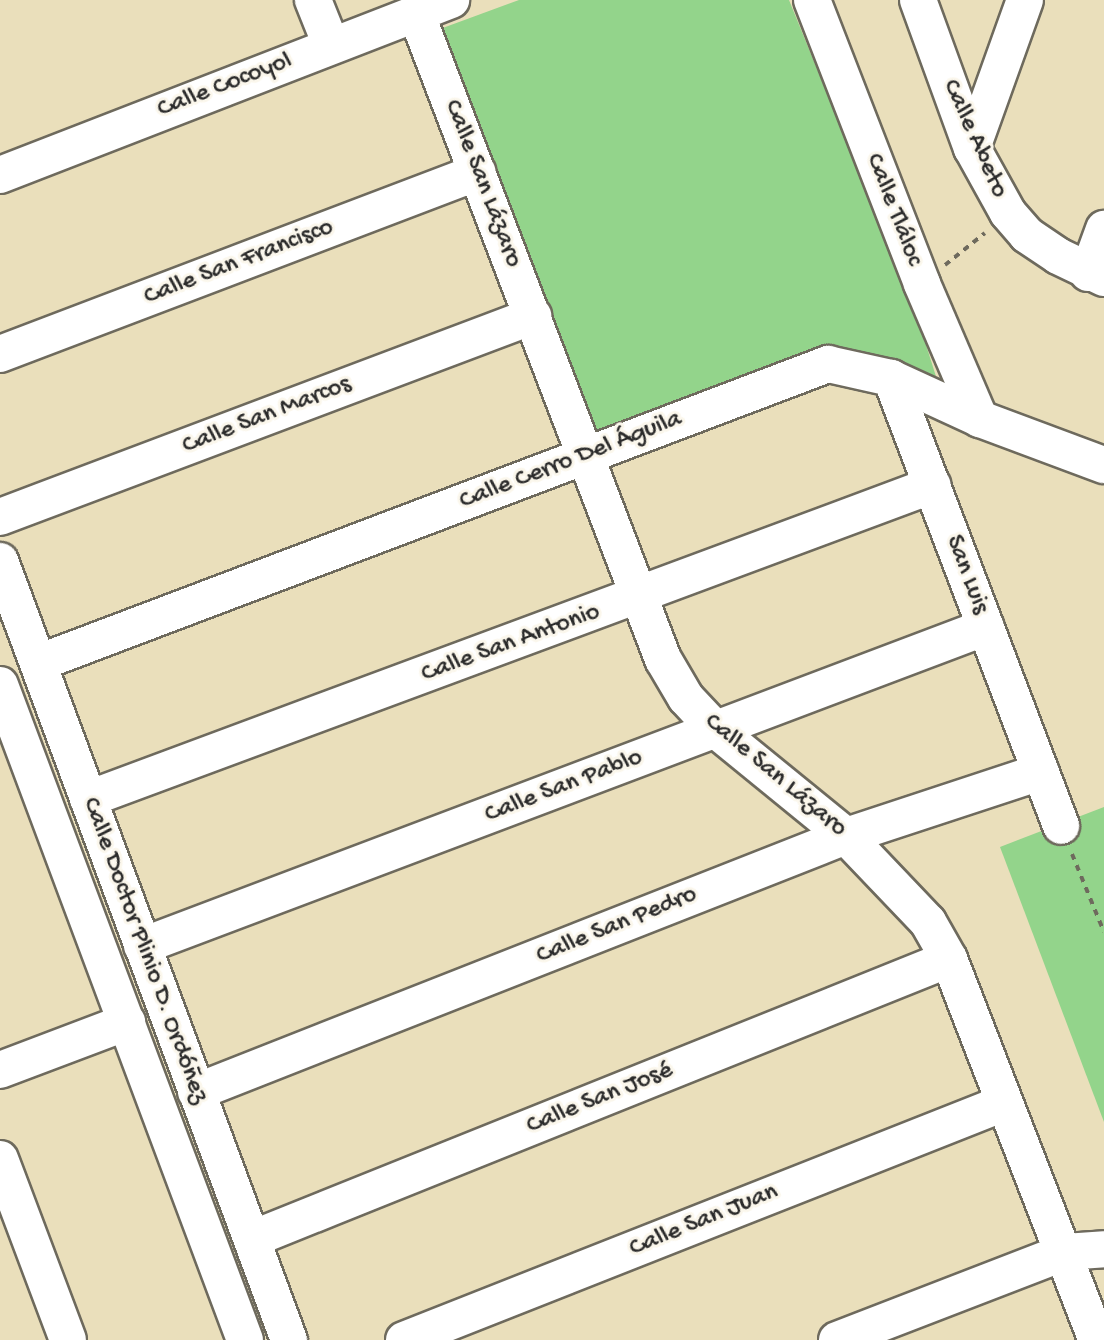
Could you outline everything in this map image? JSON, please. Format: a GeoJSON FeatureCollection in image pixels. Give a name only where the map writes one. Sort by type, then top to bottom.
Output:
{"type":"FeatureCollection","features":[{"type":"Feature","properties":{"kind":"street"},"geometry":{"type":"LineString","coordinates":[[313,0],[331,45]]}},
{"type":"Feature","properties":{"kind":"street","name":"Calle Cocoyol"},"geometry":{"type":"LineString","coordinates":[[0,175],[451,0]]}},
{"type":"Feature","properties":{"kind":"street","name":"Calle Tláloc"},"geometry":{"type":"LineString","coordinates":[[812,0],[922,284],[980,419]]}},
{"type":"Feature","properties":{"kind":"street","name":"Calle Abeto"},"geometry":{"type":"LineString","coordinates":[[918,0],[972,148],[1008,213],[1027,235],[1096,275]]}},
{"type":"Feature","properties":{"kind":"street"},"geometry":{"type":"LineString","coordinates":[[972,148],[1025,0]]}},
{"type":"Feature","properties":{"kind":"street","name":"Calle San Lázaro"},"geometry":{"type":"LineString","coordinates":[[416,13],[663,659],[686,698],[716,730],[846,836],[928,922],[949,959],[1097,1340]]}},
{"type":"Feature","properties":{"kind":"street","name":"Calle San Francisco"},"geometry":{"type":"LineString","coordinates":[[0,354],[478,172]]}},
{"type":"Feature","properties":{"kind":"street"},"geometry":{"type":"LineString","coordinates":[[1096,275],[1104,229]]}},
{"type":"Feature","properties":{"kind":"street","name":"Calle San Marcos"},"geometry":{"type":"LineString","coordinates":[[0,517],[533,316]]}},
{"type":"Feature","properties":{"kind":"street","name":"Calle Cerro Del Águila"},"geometry":{"type":"LineString","coordinates":[[38,663],[828,364],[849,365],[891,378],[980,419],[1104,465]]}},
{"type":"Feature","properties":{"kind":"street","name":"San Luis"},"geometry":{"type":"LineString","coordinates":[[891,378],[1061,826]]}},
{"type":"Feature","properties":{"kind":"street","name":"Calle San Antonio"},"geometry":{"type":"LineString","coordinates":[[88,799],[639,597],[933,485]]}},
{"type":"Feature","properties":{"kind":"street","name":"Calle Doctor Plinio D. Ordóñez"},"geometry":{"type":"LineString","coordinates":[[0,561],[12,631],[38,663],[289,1340]]}},
{"type":"Feature","properties":{"kind":"street","name":"Calle San Pablo"},"geometry":{"type":"LineString","coordinates":[[142,946],[986,627]]}},
{"type":"Feature","properties":{"kind":"street","name":"Calle Doctor Plinio D. Ordóñez"},"geometry":{"type":"LineString","coordinates":[[0,685],[245,1340]]}},
{"type":"Feature","properties":{"kind":"street","name":"Calle San Pedro"},"geometry":{"type":"LineString","coordinates":[[196,1092],[846,836],[1041,772]]}},
{"type":"Feature","properties":{"kind":"street","name":"Calle San José"},"geometry":{"type":"LineString","coordinates":[[252,1239],[949,959]]}},
{"type":"Feature","properties":{"kind":"street"},"geometry":{"type":"LineString","coordinates":[[0,1070],[127,1022]]}},
{"type":"Feature","properties":{"kind":"street","name":"Calle San Juan"},"geometry":{"type":"LineString","coordinates":[[404,1340],[1004,1103]]}},
{"type":"Feature","properties":{"kind":"street"},"geometry":{"type":"LineString","coordinates":[[0,1159],[68,1340]]}},
{"type":"Feature","properties":{"kind":"street"},"geometry":{"type":"LineString","coordinates":[[837,1340],[1065,1252],[1104,1249]]}},
{"type":"Feature","properties":{"kind":"path"},"geometry":{"type":"LineString","coordinates":[[922,284],[1008,213]]}},
{"type":"Feature","properties":{"kind":"path"},"geometry":{"type":"LineString","coordinates":[[1061,826],[1104,932]]}},
{"type":"Feature","properties":{"kind":"green space"},"geometry":{"type":"Polygon","coordinates":[[[519,0],[789,0],[915,310],[939,386],[832,354],[596,433],[440,29],[519,0]]]}},
{"type":"Feature","properties":{"kind":"green space"},"geometry":{"type":"Polygon","coordinates":[[[1104,807],[1104,1122],[1000,847],[1104,807]]]}}]}
